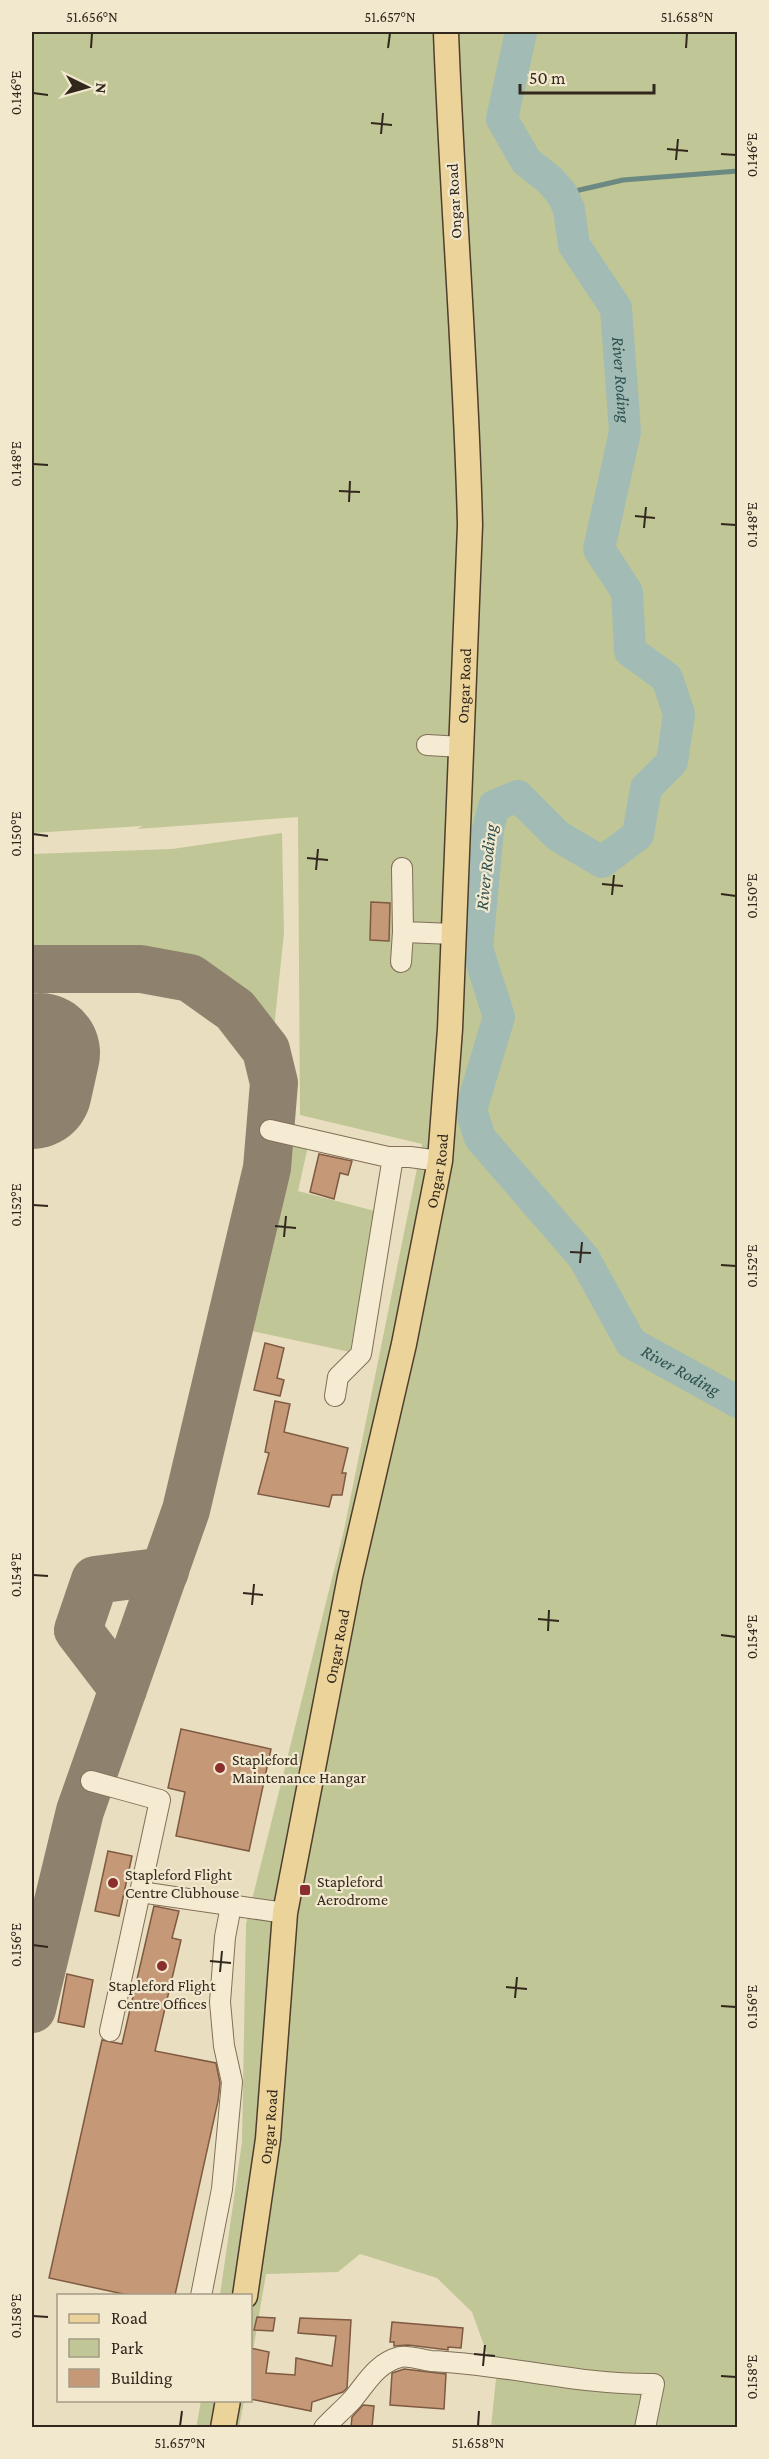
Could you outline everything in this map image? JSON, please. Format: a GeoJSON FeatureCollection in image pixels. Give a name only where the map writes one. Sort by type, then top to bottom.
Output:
{"type":"FeatureCollection","features":[{"type":"Feature","properties":{"kind":"main road","name":"Ongar Road"},"geometry":{"type":"LineString","coordinates":[[245,2294],[268,2139],[285,1913],[348,1588],[404,1344],[440,1161],[450,1029],[470,525],[446,32]]}},
{"type":"Feature","properties":{"kind":"main road"},"geometry":{"type":"LineString","coordinates":[[223,2427],[228,2402]]}},
{"type":"Feature","properties":{"kind":"lane"},"geometry":{"type":"LineString","coordinates":[[427,745],[462,747]]}},
{"type":"Feature","properties":{"kind":"lane"},"geometry":{"type":"LineString","coordinates":[[401,962],[402,868]]}},
{"type":"Feature","properties":{"kind":"lane"},"geometry":{"type":"LineString","coordinates":[[403,932],[454,934]]}},
{"type":"Feature","properties":{"kind":"lane"},"geometry":{"type":"LineString","coordinates":[[270,1130],[388,1157],[440,1161]]}},
{"type":"Feature","properties":{"kind":"lane"},"geometry":{"type":"LineString","coordinates":[[335,1396],[338,1377],[361,1354],[392,1163],[388,1157]]}},
{"type":"Feature","properties":{"kind":"lane"},"geometry":{"type":"LineString","coordinates":[[91,1781],[160,1800],[110,2031]]}},
{"type":"Feature","properties":{"kind":"lane"},"geometry":{"type":"LineString","coordinates":[[140,1892],[285,1913]]}},
{"type":"Feature","properties":{"kind":"lane"},"geometry":{"type":"LineString","coordinates":[[201,2294],[222,2189],[232,2082],[224,2046],[220,2002],[225,1937],[231,1906]]}},
{"type":"Feature","properties":{"kind":"lane"},"geometry":{"type":"LineString","coordinates":[[324,2427],[352,2400],[374,2371],[401,2356],[427,2361],[471,2362],[510,2371],[614,2385],[654,2384],[645,2427]]}},
{"type":"Feature","properties":{"kind":"green space"},"geometry":{"type":"Polygon","coordinates":[[[32,32],[737,32],[737,2427],[491,2427],[496,2379],[472,2312],[437,2278],[360,2254],[338,2272],[266,2274],[252,2356],[252,2294],[220,2294],[242,2142],[246,1924],[344,1530],[422,1144],[300,1115],[298,817],[137,829],[143,826],[32,833],[32,32]]]}},
{"type":"Feature","properties":{"kind":"green space"},"geometry":{"type":"Polygon","coordinates":[[[282,833],[284,933],[273,1038],[241,990],[199,963],[60,947],[32,949],[32,854],[172,849],[282,833]]]}},
{"type":"Feature","properties":{"kind":"green space"},"geometry":{"type":"Polygon","coordinates":[[[293,1143],[308,1146],[298,1191],[375,1211],[350,1352],[252,1331],[293,1143]]]}},
{"type":"Feature","properties":{"kind":"green space"},"geometry":{"type":"Polygon","coordinates":[[[201,2402],[244,2402],[239,2427],[196,2428],[201,2402]]]}},
{"type":"Feature","properties":{"kind":"building"},"geometry":{"type":"Polygon","coordinates":[[[371,902],[390,903],[389,941],[370,940],[371,902]]]}},
{"type":"Feature","properties":{"kind":"building"},"geometry":{"type":"Polygon","coordinates":[[[319,1154],[352,1161],[348,1175],[340,1173],[334,1199],[310,1192],[319,1154]]]}},
{"type":"Feature","properties":{"kind":"building"},"geometry":{"type":"Polygon","coordinates":[[[265,1343],[284,1348],[277,1378],[284,1380],[280,1396],[254,1390],[265,1343]]]}},
{"type":"Feature","properties":{"kind":"building"},"geometry":{"type":"Polygon","coordinates":[[[275,1401],[290,1404],[284,1432],[348,1448],[342,1473],[346,1473],[342,1495],[332,1495],[329,1507],[258,1494],[269,1453],[265,1452],[275,1401]]]}},
{"type":"Feature","properties":{"kind":"building","name":"Stapleford Maintenance Hangar"},"geometry":{"type":"Polygon","coordinates":[[[181,1729],[271,1749],[249,1851],[176,1836],[185,1792],[168,1788],[181,1729]]]}},
{"type":"Feature","properties":{"kind":"building","name":"Stapleford Flight Centre Clubhouse"},"geometry":{"type":"Polygon","coordinates":[[[108,1851],[132,1856],[119,1916],[95,1911],[108,1851]]]}},
{"type":"Feature","properties":{"kind":"building"},"geometry":{"type":"Polygon","coordinates":[[[154,1906],[179,1911],[172,1938],[181,1940],[155,2051],[216,2063],[220,2083],[175,2294],[123,2294],[49,2278],[102,2040],[122,2044],[154,1906]]]}},
{"type":"Feature","properties":{"kind":"building"},"geometry":{"type":"Polygon","coordinates":[[[67,1974],[93,1980],[84,2027],[58,2022],[67,1974]]]}},
{"type":"Feature","properties":{"kind":"building"},"geometry":{"type":"Polygon","coordinates":[[[257,2317],[275,2318],[273,2331],[254,2330],[257,2317]]]}},
{"type":"Feature","properties":{"kind":"building"},"geometry":{"type":"Polygon","coordinates":[[[300,2318],[351,2320],[347,2388],[343,2392],[312,2402],[311,2411],[252,2399],[252,2348],[269,2352],[266,2373],[295,2375],[296,2358],[332,2366],[336,2336],[298,2333],[300,2318]]]}},
{"type":"Feature","properties":{"kind":"building"},"geometry":{"type":"Polygon","coordinates":[[[392,2322],[463,2328],[461,2348],[448,2347],[448,2350],[408,2345],[394,2346],[394,2342],[390,2342],[392,2322]]]}},
{"type":"Feature","properties":{"kind":"building"},"geometry":{"type":"Polygon","coordinates":[[[404,2369],[446,2374],[444,2409],[390,2405],[392,2373],[404,2369]]]}},
{"type":"Feature","properties":{"kind":"building"},"geometry":{"type":"Polygon","coordinates":[[[363,2405],[374,2406],[372,2427],[351,2427],[352,2417],[363,2405]]]}},
{"type":"Feature","properties":{"kind":"waterway","name":"River Roding"},"geometry":{"type":"LineString","coordinates":[[521,32],[502,119],[526,161],[550,180],[562,194],[569,209],[574,245],[616,308],[625,432],[599,549],[627,592],[630,651],[667,678],[679,714],[672,762],[646,788],[638,835],[602,862],[558,836],[518,796],[494,806],[488,829],[477,948],[499,1017],[471,1110],[480,1138],[584,1258],[631,1343],[738,1402]]}},
{"type":"Feature","properties":{"kind":"waterway"},"geometry":{"type":"LineString","coordinates":[[562,194],[623,180],[738,171]]}},
{"type":"Feature","properties":{"kind":"taxiway"},"geometry":{"type":"LineString","coordinates":[[32,969],[141,969],[190,978],[235,1010],[266,1050],[274,1083],[267,1168],[186,1510],[80,1811],[32,2009]]}},
{"type":"Feature","properties":{"kind":"taxiway"},"geometry":{"type":"LineString","coordinates":[[123,1689],[78,1630],[95,1580],[165,1571]]}},
{"type":"Feature","properties":{"kind":"runway"},"geometry":{"type":"LineString","coordinates":[[32,1089],[40,1053]]}},
{"type":"Feature","properties":{"kind":"place","name":"Stapleford Maintenance Hangar"},"geometry":{"type":"Point","coordinates":[220,1768]}},
{"type":"Feature","properties":{"kind":"place","name":"Stapleford Flight Centre Clubhouse"},"geometry":{"type":"Point","coordinates":[113,1883]}},
{"type":"Feature","properties":{"kind":"place","name":"Stapleford Aerodrome"},"geometry":{"type":"Point","coordinates":[305,1890]}},
{"type":"Feature","properties":{"kind":"place","name":"Stapleford Flight Centre Offices"},"geometry":{"type":"Point","coordinates":[162,1966]}}]}
